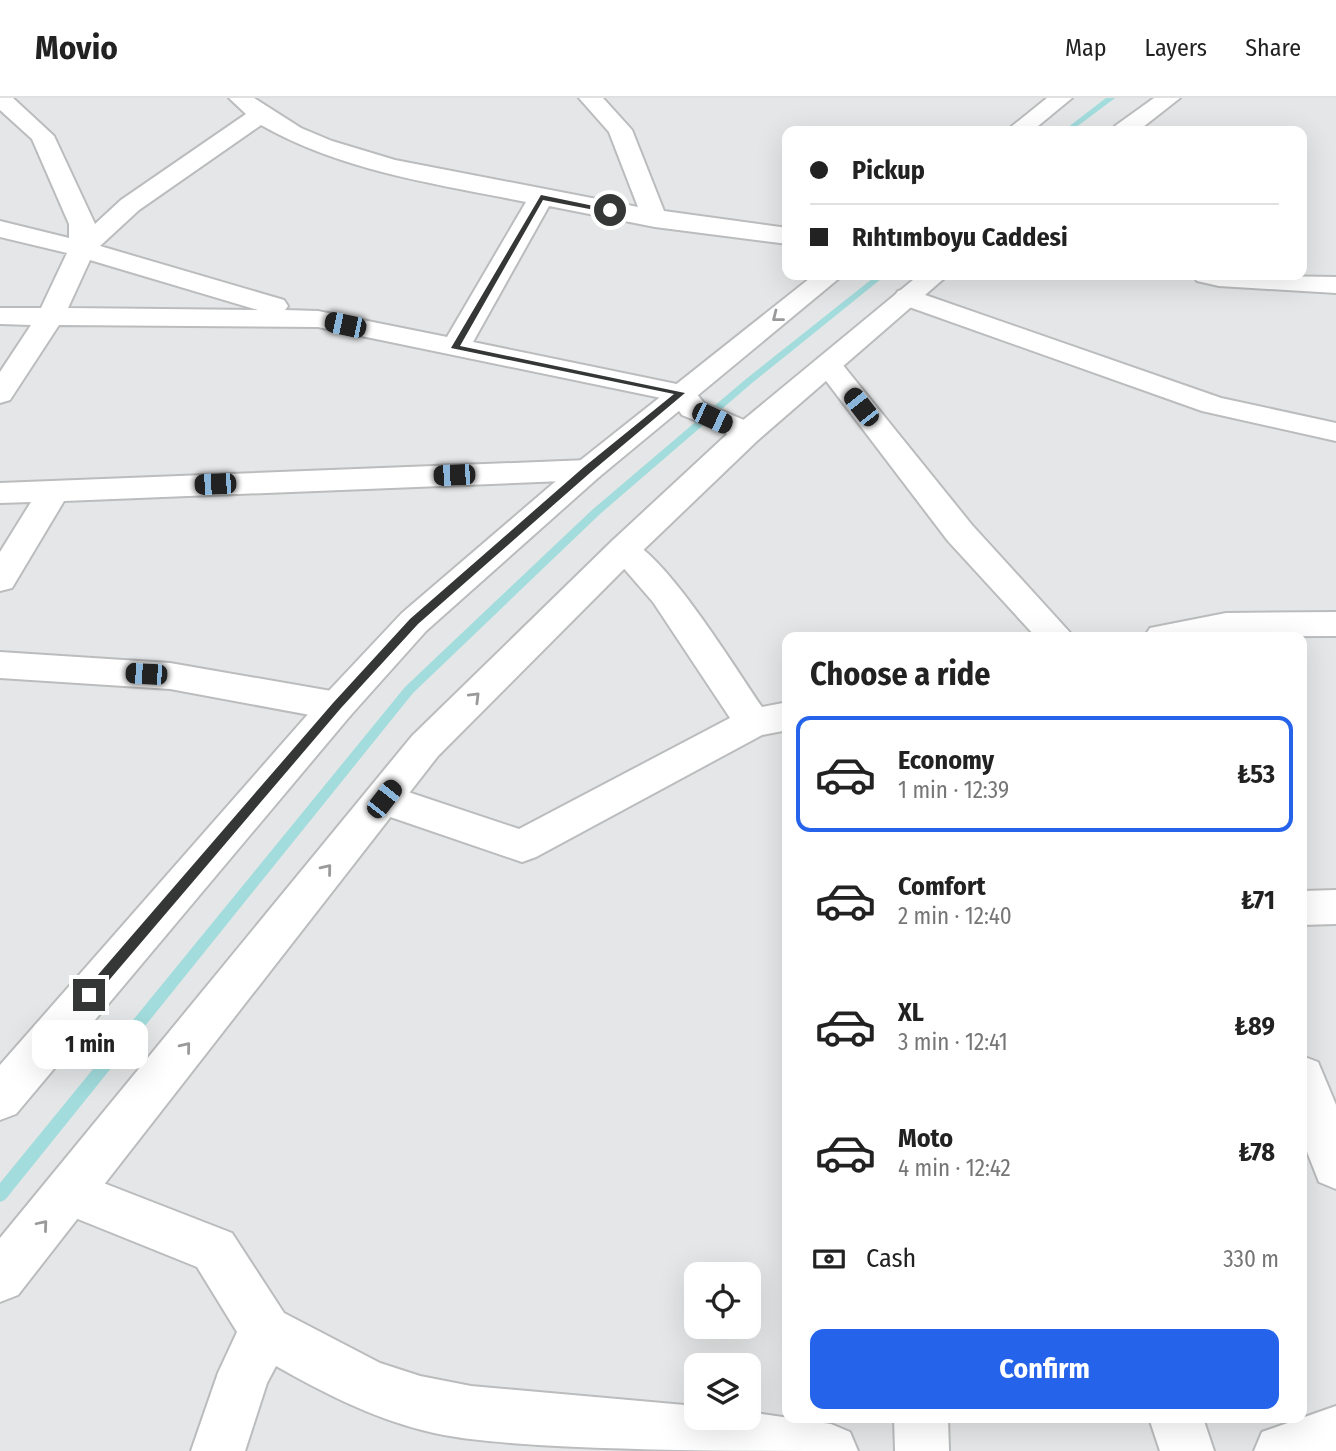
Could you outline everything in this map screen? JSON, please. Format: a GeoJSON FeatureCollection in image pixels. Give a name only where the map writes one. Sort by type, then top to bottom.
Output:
{"type":"FeatureCollection","features":[{"type":"Feature","properties":{"kind":"street"},"geometry":{"type":"LineString","coordinates":[[240,98],[260,116],[313,142],[405,170],[655,219],[782,235]]}},
{"type":"Feature","properties":{"kind":"street"},"geometry":{"type":"LineString","coordinates":[[590,98],[620,130],[655,219]]}},
{"type":"Feature","properties":{"kind":"street"},"geometry":{"type":"LineString","coordinates":[[1025,126],[1061,98]]}},
{"type":"Feature","properties":{"kind":"street"},"geometry":{"type":"LineString","coordinates":[[1130,126],[1169,98]]}},
{"type":"Feature","properties":{"kind":"street"},"geometry":{"type":"LineString","coordinates":[[7,101],[42,136],[82,223],[82,249]]}},
{"type":"Feature","properties":{"kind":"street"},"geometry":{"type":"LineString","coordinates":[[0,394],[51,316],[82,249],[130,205],[260,116]]}},
{"type":"Feature","properties":{"kind":"street"},"geometry":{"type":"LineString","coordinates":[[455,348],[541,198]]}},
{"type":"Feature","properties":{"kind":"street"},"geometry":{"type":"LineString","coordinates":[[0,229],[82,249],[318,319],[687,401],[739,430]]}},
{"type":"Feature","properties":{"kind":"street"},"geometry":{"type":"LineString","coordinates":[[0,1099],[337,706],[414,622],[587,470],[687,401],[824,280]]}},
{"type":"Feature","properties":{"kind":"street"},"geometry":{"type":"LineString","coordinates":[[1252,280],[1336,285]]}},
{"type":"Feature","properties":{"kind":"street"},"geometry":{"type":"LineString","coordinates":[[0,1277],[425,746],[624,549],[739,430],[828,365],[922,286],[1213,405],[1329,431],[1336,463]]}},
{"type":"Feature","properties":{"kind":"street"},"geometry":{"type":"LineString","coordinates":[[0,316],[318,319]]}},
{"type":"Feature","properties":{"kind":"street"},"geometry":{"type":"LineString","coordinates":[[828,365],[960,533],[1051,632]]}},
{"type":"Feature","properties":{"kind":"street"},"geometry":{"type":"LineString","coordinates":[[0,493],[587,470]]}},
{"type":"Feature","properties":{"kind":"street"},"geometry":{"type":"LineString","coordinates":[[0,580],[55,489]]}},
{"type":"Feature","properties":{"kind":"street"},"geometry":{"type":"LineString","coordinates":[[384,799],[522,846],[770,719],[624,549]]}},
{"type":"Feature","properties":{"kind":"street"},"geometry":{"type":"LineString","coordinates":[[1189,632],[1226,625],[1336,624]]}},
{"type":"Feature","properties":{"kind":"street"},"geometry":{"type":"LineString","coordinates":[[0,665],[170,676],[337,706]]}},
{"type":"Feature","properties":{"kind":"street"},"geometry":{"type":"LineString","coordinates":[[1307,908],[1336,907]]}},
{"type":"Feature","properties":{"kind":"street"},"geometry":{"type":"LineString","coordinates":[[1307,1090],[1336,1167]]}},
{"type":"Feature","properties":{"kind":"street"},"geometry":{"type":"LineString","coordinates":[[69,1193],[214,1250],[266,1331],[345,1375],[378,1390],[463,1412],[688,1432],[831,1451]]}},
{"type":"Feature","properties":{"kind":"street"},"geometry":{"type":"LineString","coordinates":[[218,1451],[244,1373],[266,1331]]}},
{"type":"Feature","properties":{"kind":"street"},"geometry":{"type":"LineString","coordinates":[[921,1423],[922,1451]]}},
{"type":"Feature","properties":{"kind":"street"},"geometry":{"type":"LineString","coordinates":[[1178,1423],[1187,1451]]}},
{"type":"Feature","properties":{"kind":"street"},"geometry":{"type":"LineString","coordinates":[[1281,1451],[1336,1433]]}},
{"type":"Feature","properties":{"kind":"waterway"},"geometry":{"type":"LineString","coordinates":[[1074,126],[1111,98]]}},
{"type":"Feature","properties":{"kind":"waterway"},"geometry":{"type":"LineString","coordinates":[[0,1195],[409,690],[596,512],[749,381],[876,280]]}},
{"type":"Feature","properties":{"kind":"route"},"geometry":{"type":"LineString","coordinates":[[89,995],[337,706],[414,622],[475,566],[681,393],[455,348],[541,198],[610,210]]}}]}
